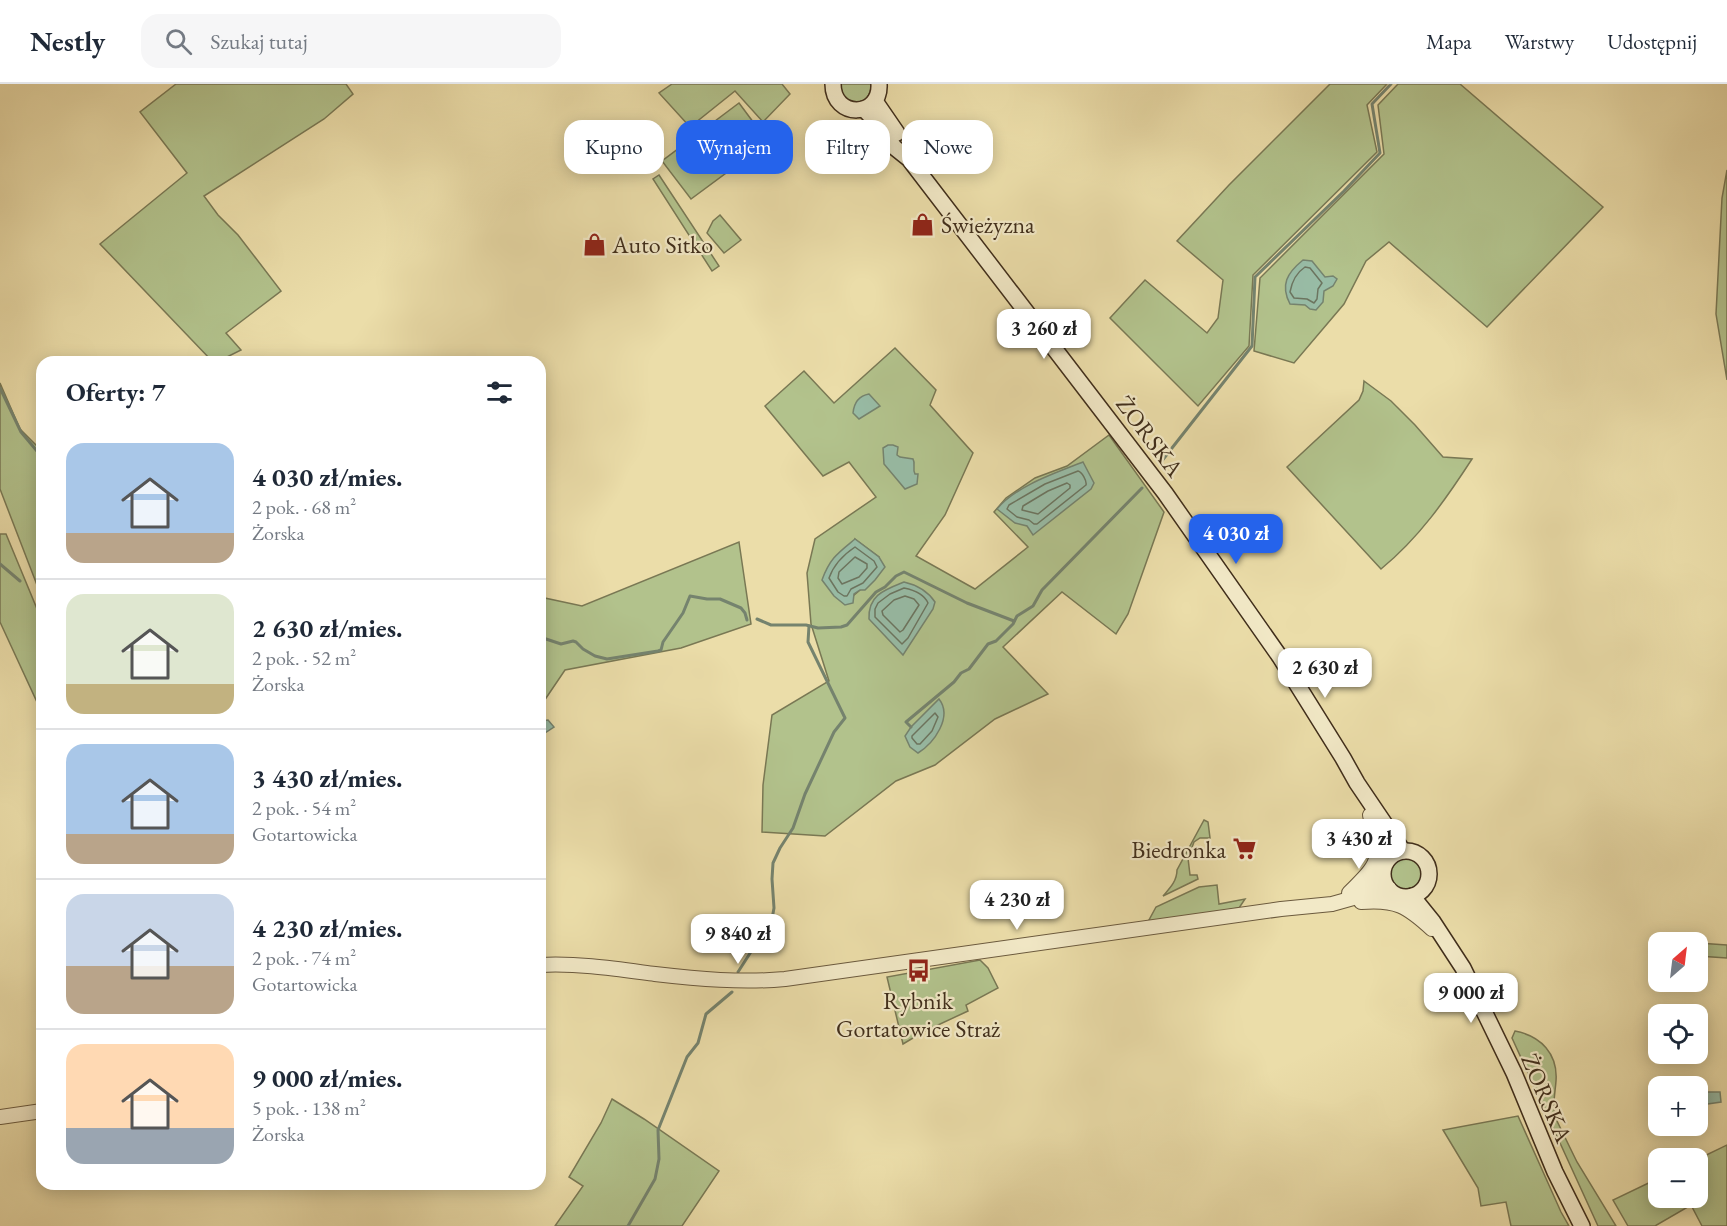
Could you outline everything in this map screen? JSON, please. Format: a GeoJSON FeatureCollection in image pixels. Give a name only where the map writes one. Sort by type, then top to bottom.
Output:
{"type":"FeatureCollection","features":[{"type":"Feature","properties":{"kind":"main road"},"geometry":{"type":"LineString","coordinates":[[833,84],[834,95],[840,104],[853,110],[869,105],[878,93],[879,84]]}},
{"type":"Feature","properties":{"kind":"main road","name":"ŻORSKA"},"geometry":{"type":"LineString","coordinates":[[869,105],[894,147],[909,159],[1165,493],[1280,657],[1391,836],[1396,855]]}},
{"type":"Feature","properties":{"kind":"main road","name":"ŻORSKA"},"geometry":{"type":"LineString","coordinates":[[1357,783],[1370,815],[1396,855]]}},
{"type":"Feature","properties":{"kind":"main road"},"geometry":{"type":"LineString","coordinates":[[1410,851],[1418,854],[1426,862],[1429,877],[1418,892],[1399,896],[1386,882],[1384,866],[1396,855],[1410,851]]}},
{"type":"Feature","properties":{"kind":"main road","name":"ŻORSKA"},"geometry":{"type":"LineString","coordinates":[[1418,892],[1472,987],[1514,1073],[1567,1197],[1582,1226]]}},
{"type":"Feature","properties":{"kind":"main road","name":"ŻORSKA"},"geometry":{"type":"LineString","coordinates":[[1418,892],[1432,905],[1458,948],[1472,987]]}},
{"type":"Feature","properties":{"kind":"street"},"geometry":{"type":"LineString","coordinates":[[1346,897],[1370,872],[1376,860],[1377,847],[1370,815]]}},
{"type":"Feature","properties":{"kind":"street"},"geometry":{"type":"LineString","coordinates":[[546,965],[591,966],[738,981],[779,980],[1332,904],[1386,882]]}},
{"type":"Feature","properties":{"kind":"street"},"geometry":{"type":"LineString","coordinates":[[1346,897],[1398,905],[1414,912],[1447,942]]}},
{"type":"Feature","properties":{"kind":"street"},"geometry":{"type":"LineString","coordinates":[[0,1116],[36,1112]]}},
{"type":"Feature","properties":{"kind":"shaded area"},"geometry":{"type":"Polygon","coordinates":[[[176,84],[346,84],[353,94],[324,119],[204,196],[218,215],[238,235],[281,291],[226,333],[241,350],[229,356],[207,356],[100,244],[187,173],[140,112],[176,84]]]}},
{"type":"Feature","properties":{"kind":"shaded area"},"geometry":{"type":"Polygon","coordinates":[[[672,84],[782,84],[790,94],[765,120],[761,120],[735,91],[699,120],[684,120],[659,93],[672,84]]]}},
{"type":"Feature","properties":{"kind":"shaded area"},"geometry":{"type":"Polygon","coordinates":[[[841,84],[871,84],[870,92],[862,102],[850,102],[842,92],[841,84]]]}},
{"type":"Feature","properties":{"kind":"shaded area"},"geometry":{"type":"Polygon","coordinates":[[[1330,84],[1387,84],[1367,105],[1377,152],[1253,275],[1249,346],[1198,406],[1110,318],[1145,280],[1207,333],[1218,318],[1223,280],[1177,241],[1229,185],[1330,84]]]}},
{"type":"Feature","properties":{"kind":"shaded area"},"geometry":{"type":"Polygon","coordinates":[[[1398,84],[1460,84],[1603,207],[1487,327],[1389,242],[1366,261],[1344,304],[1294,363],[1254,351],[1260,278],[1384,154],[1378,105],[1398,84]]]}},
{"type":"Feature","properties":{"kind":"shaded area"},"geometry":{"type":"Polygon","coordinates":[[[739,103],[752,120],[716,120],[739,103]]]}},
{"type":"Feature","properties":{"kind":"shaded area"},"geometry":{"type":"Polygon","coordinates":[[[676,150],[676,174],[725,174],[691,199],[664,164],[664,159],[676,150]]]}},
{"type":"Feature","properties":{"kind":"shaded area"},"geometry":{"type":"Polygon","coordinates":[[[1727,170],[1727,380],[1716,314],[1722,198],[1727,170]]]}},
{"type":"Feature","properties":{"kind":"shaded area"},"geometry":{"type":"Polygon","coordinates":[[[659,175],[719,266],[712,271],[653,179],[659,175]]]}},
{"type":"Feature","properties":{"kind":"shaded area"},"geometry":{"type":"Polygon","coordinates":[[[720,215],[741,240],[724,253],[707,233],[713,221],[720,215]]]}},
{"type":"Feature","properties":{"kind":"shaded area"},"geometry":{"type":"Polygon","coordinates":[[[895,348],[936,390],[930,405],[973,453],[945,515],[916,556],[975,589],[1028,547],[994,512],[1006,498],[1035,478],[1067,466],[1109,435],[1164,512],[1128,614],[1116,634],[1062,592],[1003,647],[1048,694],[995,719],[935,765],[896,781],[825,836],[762,832],[763,785],[772,715],[829,681],[811,624],[807,573],[815,539],[876,497],[849,462],[823,476],[765,406],[804,371],[834,403],[895,348]],[[855,539],[854,595],[860,590],[879,557],[855,539]]]}},
{"type":"Feature","properties":{"kind":"shaded area"},"geometry":{"type":"Polygon","coordinates":[[[1364,381],[1391,401],[1443,457],[1472,459],[1420,531],[1381,569],[1287,467],[1359,400],[1364,381]]]}},
{"type":"Feature","properties":{"kind":"shaded area"},"geometry":{"type":"Polygon","coordinates":[[[0,383],[20,429],[36,445],[36,582],[0,489],[0,383]]]}},
{"type":"Feature","properties":{"kind":"shaded area"},"geometry":{"type":"Polygon","coordinates":[[[0,534],[6,534],[36,606],[36,700],[0,622],[0,534]]]}},
{"type":"Feature","properties":{"kind":"shaded area"},"geometry":{"type":"Polygon","coordinates":[[[739,542],[751,624],[681,648],[565,670],[546,698],[546,598],[582,606],[739,542]]]}},
{"type":"Feature","properties":{"kind":"shaded area"},"geometry":{"type":"Polygon","coordinates":[[[1204,820],[1208,822],[1210,838],[1200,838],[1194,842],[1188,858],[1190,875],[1197,875],[1198,879],[1163,896],[1171,887],[1177,870],[1204,820]]]}},
{"type":"Feature","properties":{"kind":"shaded area"},"geometry":{"type":"Polygon","coordinates":[[[1406,858],[1417,863],[1422,874],[1417,885],[1406,890],[1395,885],[1390,874],[1395,863],[1406,858]]]}},
{"type":"Feature","properties":{"kind":"shaded area"},"geometry":{"type":"Polygon","coordinates":[[[1217,885],[1219,904],[1245,899],[1239,908],[1153,922],[1149,920],[1156,907],[1199,887],[1217,885]]]}},
{"type":"Feature","properties":{"kind":"shaded area"},"geometry":{"type":"Polygon","coordinates":[[[1708,944],[1727,945],[1727,958],[1708,957],[1708,944]]]}},
{"type":"Feature","properties":{"kind":"shaded area"},"geometry":{"type":"Polygon","coordinates":[[[980,960],[988,968],[998,988],[966,1005],[968,1011],[903,1044],[887,977],[980,960]]]}},
{"type":"Feature","properties":{"kind":"shaded area"},"geometry":{"type":"Polygon","coordinates":[[[1515,1031],[1533,1037],[1551,1055],[1556,1071],[1554,1105],[1556,1119],[1577,1162],[1616,1226],[1598,1226],[1512,1038],[1515,1031]]]}},
{"type":"Feature","properties":{"kind":"shaded area"},"geometry":{"type":"Polygon","coordinates":[[[612,1099],[719,1171],[682,1226],[555,1226],[583,1186],[569,1177],[601,1123],[612,1099]]]}},
{"type":"Feature","properties":{"kind":"shaded area"},"geometry":{"type":"Polygon","coordinates":[[[1518,1116],[1569,1226],[1511,1226],[1506,1202],[1481,1206],[1478,1188],[1443,1130],[1518,1116]]]}},
{"type":"Feature","properties":{"kind":"shaded area"},"geometry":{"type":"Polygon","coordinates":[[[1727,1145],[1727,1226],[1702,1226],[1693,1208],[1708,1208],[1708,1154],[1727,1145]]]}},
{"type":"Feature","properties":{"kind":"shaded area"},"geometry":{"type":"Polygon","coordinates":[[[1648,1183],[1648,1208],[1686,1208],[1655,1226],[1628,1226],[1613,1200],[1648,1183]]]}},
{"type":"Feature","properties":{"kind":"water"},"geometry":{"type":"Polygon","coordinates":[[[1303,260],[1312,261],[1325,277],[1333,276],[1337,279],[1333,286],[1324,291],[1323,302],[1316,310],[1305,305],[1290,304],[1287,297],[1286,285],[1289,275],[1303,260]]]}},
{"type":"Feature","properties":{"kind":"water"},"geometry":{"type":"Polygon","coordinates":[[[869,394],[880,406],[859,419],[853,413],[854,406],[859,398],[869,394]]]}},
{"type":"Feature","properties":{"kind":"water"},"geometry":{"type":"Polygon","coordinates":[[[888,445],[898,447],[897,455],[900,457],[913,459],[914,472],[918,474],[917,484],[905,489],[884,464],[883,448],[888,445]]]}},
{"type":"Feature","properties":{"kind":"water"},"geometry":{"type":"Polygon","coordinates":[[[1083,462],[1094,483],[1091,489],[1033,535],[1027,526],[1015,523],[997,509],[1025,487],[1083,462]]]}},
{"type":"Feature","properties":{"kind":"water"},"geometry":{"type":"Polygon","coordinates":[[[855,539],[879,557],[885,567],[865,590],[854,594],[853,603],[845,605],[834,596],[822,580],[835,557],[855,539]]]}},
{"type":"Feature","properties":{"kind":"water"},"geometry":{"type":"Polygon","coordinates":[[[904,582],[929,594],[935,602],[933,609],[903,655],[869,619],[869,611],[874,599],[884,591],[904,582]]]}},
{"type":"Feature","properties":{"kind":"water"},"geometry":{"type":"Polygon","coordinates":[[[939,699],[944,714],[940,729],[930,743],[918,753],[910,747],[905,736],[939,699]]]}},
{"type":"Feature","properties":{"kind":"water"},"geometry":{"type":"Polygon","coordinates":[[[546,720],[554,727],[546,732],[546,720]]]}},
{"type":"Feature","properties":{"kind":"water"},"geometry":{"type":"Polygon","coordinates":[[[1708,1092],[1720,1092],[1721,1102],[1708,1104],[1708,1092]]]}},
{"type":"Feature","properties":{"kind":"waterway"},"geometry":{"type":"LineString","coordinates":[[1161,462],[1252,346],[1255,277],[1380,153],[1372,104],[1391,84]]}},
{"type":"Feature","properties":{"kind":"waterway"},"geometry":{"type":"LineString","coordinates":[[0,388],[21,432],[36,450]]}},
{"type":"Feature","properties":{"kind":"waterway"},"geometry":{"type":"LineString","coordinates":[[911,727],[906,722],[954,682],[961,673],[969,669],[988,644],[996,641],[1013,624],[1017,616],[1033,606],[1042,590],[1142,488]]}},
{"type":"Feature","properties":{"kind":"waterway"},"geometry":{"type":"LineString","coordinates":[[0,564],[20,581]]}},
{"type":"Feature","properties":{"kind":"waterway"},"geometry":{"type":"LineString","coordinates":[[757,619],[771,625],[841,627],[847,625],[876,592],[904,572],[967,603],[1014,621]]}},
{"type":"Feature","properties":{"kind":"waterway"},"geometry":{"type":"LineString","coordinates":[[546,639],[561,644],[573,641],[595,656],[607,659],[658,651],[661,650],[663,642],[683,613],[690,596],[720,599],[741,608],[747,620]]}},
{"type":"Feature","properties":{"kind":"waterway"},"geometry":{"type":"LineString","coordinates":[[738,972],[772,919],[774,908],[773,863],[793,828],[805,794],[834,732],[845,718],[808,642],[809,626]]}},
{"type":"Feature","properties":{"kind":"waterway"},"geometry":{"type":"LineString","coordinates":[[628,1226],[655,1179],[659,1159],[658,1130],[687,1057],[698,1043],[706,1014],[732,992]]}},
{"type":"Feature","properties":{"kind":"place","name":"Świeżyzna"},"geometry":{"type":"Point","coordinates":[923,224]}},
{"type":"Feature","properties":{"kind":"place","name":"Auto Sitko"},"geometry":{"type":"Point","coordinates":[594,244]}},
{"type":"Feature","properties":{"kind":"place","name":"Biedronka"},"geometry":{"type":"Point","coordinates":[1244,849]}},
{"type":"Feature","properties":{"kind":"place","name":"Rybnik Gortatowice Straż"},"geometry":{"type":"Point","coordinates":[918,970]}}]}
